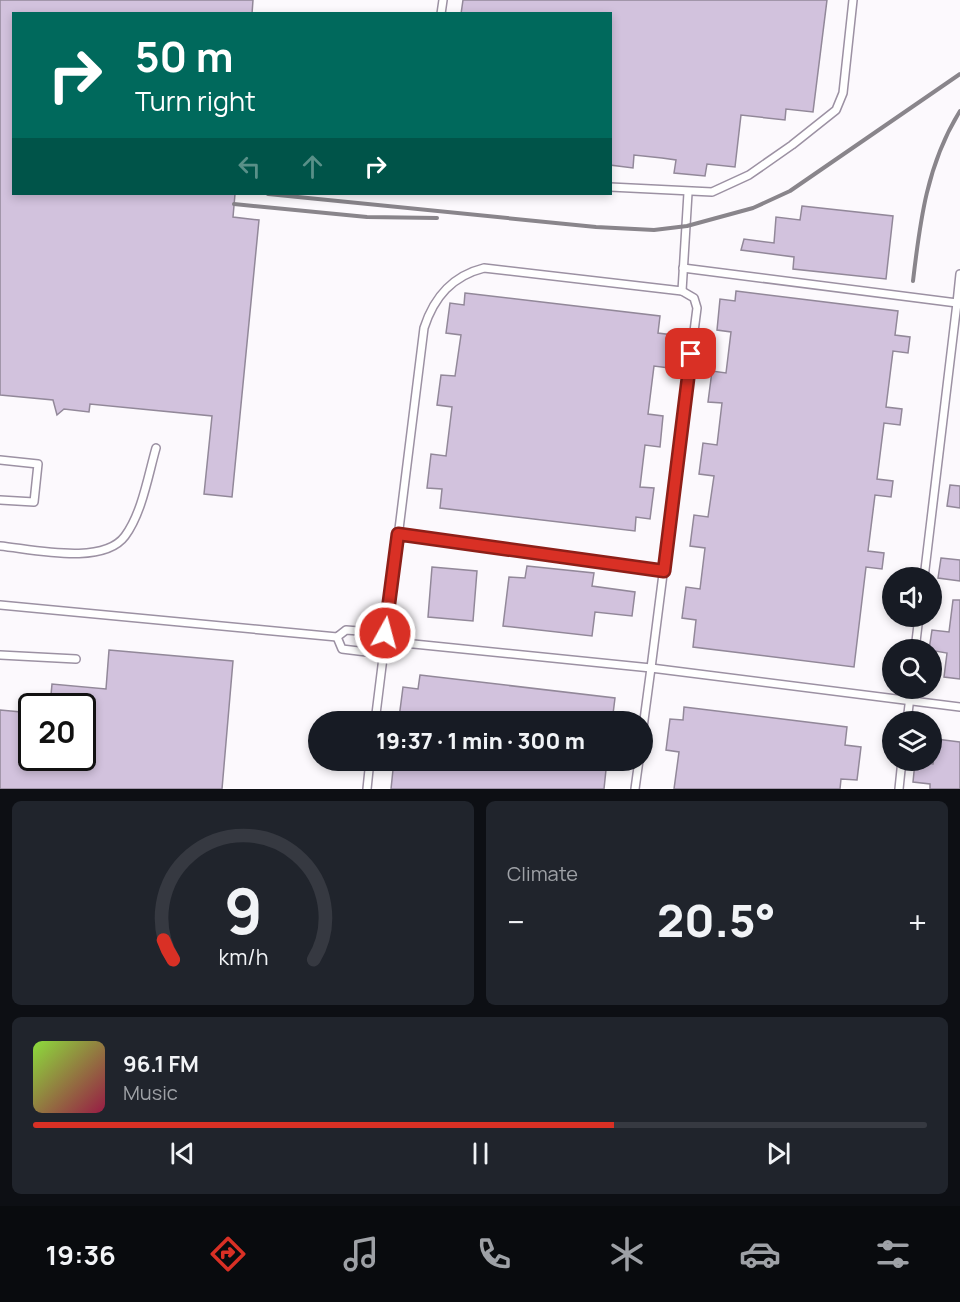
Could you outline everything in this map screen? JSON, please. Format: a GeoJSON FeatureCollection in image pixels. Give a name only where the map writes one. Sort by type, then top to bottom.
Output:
{"type":"FeatureCollection","features":[{"type":"Feature","properties":{"kind":"lane"},"geometry":{"type":"LineString","coordinates":[[612,187],[688,193],[712,192],[749,175],[836,110],[843,93],[853,0]]}},
{"type":"Feature","properties":{"kind":"lane"},"geometry":{"type":"LineString","coordinates":[[681,291],[688,193]]}},
{"type":"Feature","properties":{"kind":"lane"},"geometry":{"type":"LineString","coordinates":[[376,711],[424,328],[437,297],[451,283],[467,272],[484,268],[681,291],[694,298],[697,308],[645,711]]}},
{"type":"Feature","properties":{"kind":"lane"},"geometry":{"type":"LineString","coordinates":[[683,268],[957,303]]}},
{"type":"Feature","properties":{"kind":"lane"},"geometry":{"type":"LineString","coordinates":[[925,567],[960,274]]}},
{"type":"Feature","properties":{"kind":"lane"},"geometry":{"type":"LineString","coordinates":[[0,546],[84,554],[118,543],[130,525],[156,448]]}},
{"type":"Feature","properties":{"kind":"lane"},"geometry":{"type":"LineString","coordinates":[[0,460],[38,464],[34,502],[0,500]]}},
{"type":"Feature","properties":{"kind":"lane"},"geometry":{"type":"LineString","coordinates":[[398,534],[664,571]]}},
{"type":"Feature","properties":{"kind":"lane"},"geometry":{"type":"LineString","coordinates":[[0,605],[337,637],[346,630],[385,633]]}},
{"type":"Feature","properties":{"kind":"lane"},"geometry":{"type":"LineString","coordinates":[[337,637],[342,649],[382,654]]}},
{"type":"Feature","properties":{"kind":"lane"},"geometry":{"type":"LineString","coordinates":[[384,642],[651,668],[960,707]]}},
{"type":"Feature","properties":{"kind":"lane"},"geometry":{"type":"LineString","coordinates":[[0,655],[76,658]]}},
{"type":"Feature","properties":{"kind":"lane"},"geometry":{"type":"LineString","coordinates":[[908,711],[909,700]]}},
{"type":"Feature","properties":{"kind":"lane"},"geometry":{"type":"LineString","coordinates":[[367,789],[369,771]]}},
{"type":"Feature","properties":{"kind":"lane"},"geometry":{"type":"LineString","coordinates":[[635,789],[637,771]]}},
{"type":"Feature","properties":{"kind":"lane"},"geometry":{"type":"LineString","coordinates":[[899,789],[901,771]]}},
{"type":"Feature","properties":{"kind":"building"},"geometry":{"type":"Polygon","coordinates":[[[0,0],[253,0],[252,12],[12,12],[12,195],[235,195],[233,217],[259,220],[232,497],[204,494],[212,416],[90,404],[89,412],[64,409],[57,415],[53,400],[0,395],[0,0]]]}},
{"type":"Feature","properties":{"kind":"building"},"geometry":{"type":"Polygon","coordinates":[[[463,0],[827,0],[813,112],[786,109],[785,120],[741,115],[735,167],[707,164],[705,176],[674,173],[676,160],[662,158],[634,155],[633,168],[612,165],[612,12],[461,12],[463,0]]]}},
{"type":"Feature","properties":{"kind":"building"},"geometry":{"type":"Polygon","coordinates":[[[802,206],[893,216],[886,279],[793,269],[794,257],[741,250],[744,239],[774,243],[776,217],[800,220],[802,206]]]}},
{"type":"Feature","properties":{"kind":"building"},"geometry":{"type":"Polygon","coordinates":[[[736,291],[898,311],[895,335],[910,337],[908,353],[893,351],[886,407],[902,409],[900,425],[884,423],[877,479],[893,481],[891,497],[875,495],[868,551],[884,553],[882,569],[866,567],[854,667],[693,647],[696,620],[682,618],[686,587],[700,589],[705,548],[690,546],[694,515],[708,517],[714,476],[699,474],[703,443],[717,445],[722,403],[708,402],[712,371],[726,373],[731,332],[717,330],[720,299],[735,301],[736,291]]]}},
{"type":"Feature","properties":{"kind":"building"},"geometry":{"type":"Polygon","coordinates":[[[465,293],[660,316],[658,333],[673,335],[669,368],[654,366],[648,414],[663,416],[660,447],[645,445],[640,487],[654,488],[650,519],[636,517],[635,531],[440,508],[442,489],[427,488],[431,454],[446,456],[452,407],[437,405],[441,375],[455,376],[461,335],[446,333],[450,303],[464,305],[465,293]]]}},
{"type":"Feature","properties":{"kind":"building"},"geometry":{"type":"Polygon","coordinates":[[[950,485],[960,486],[960,508],[947,506],[950,485]]]}},
{"type":"Feature","properties":{"kind":"building"},"geometry":{"type":"Polygon","coordinates":[[[941,558],[960,560],[960,581],[942,579],[942,567],[940,567],[941,558]]]}},
{"type":"Feature","properties":{"kind":"building"},"geometry":{"type":"Polygon","coordinates":[[[527,566],[594,573],[592,586],[635,592],[632,616],[595,612],[592,636],[503,626],[509,577],[525,578],[527,566]]]}},
{"type":"Feature","properties":{"kind":"building"},"geometry":{"type":"Polygon","coordinates":[[[432,567],[477,571],[473,621],[428,617],[432,567]]]}},
{"type":"Feature","properties":{"kind":"building"},"geometry":{"type":"Polygon","coordinates":[[[953,600],[960,600],[960,679],[944,677],[947,653],[942,652],[942,639],[931,639],[932,630],[949,632],[953,600]]]}},
{"type":"Feature","properties":{"kind":"building"},"geometry":{"type":"Polygon","coordinates":[[[109,650],[233,661],[222,789],[0,789],[0,710],[18,712],[18,771],[96,771],[96,693],[51,693],[52,684],[106,689],[109,650]]]}},
{"type":"Feature","properties":{"kind":"building"},"geometry":{"type":"Polygon","coordinates":[[[420,675],[615,698],[613,711],[400,711],[403,687],[418,689],[420,675]]]}},
{"type":"Feature","properties":{"kind":"building"},"geometry":{"type":"Polygon","coordinates":[[[684,707],[847,727],[845,745],[861,747],[857,780],[841,779],[840,789],[674,789],[679,752],[666,750],[670,719],[683,720],[684,707]]]}},
{"type":"Feature","properties":{"kind":"building"},"geometry":{"type":"Polygon","coordinates":[[[942,740],[960,742],[960,789],[930,789],[930,784],[913,782],[914,771],[942,771],[942,740]]]}},
{"type":"Feature","properties":{"kind":"building"},"geometry":{"type":"Polygon","coordinates":[[[393,771],[606,771],[604,789],[391,789],[393,771]]]}},
{"type":"Feature","properties":{"kind":"railway"},"geometry":{"type":"LineString","coordinates":[[278,195],[596,227],[654,230],[687,226],[753,208],[790,191],[960,74]]}},
{"type":"Feature","properties":{"kind":"railway"},"geometry":{"type":"LineString","coordinates":[[913,281],[922,215],[932,172],[960,111]]}},
{"type":"Feature","properties":{"kind":"railway"},"geometry":{"type":"LineString","coordinates":[[234,204],[367,217],[437,218]]}},
{"type":"Feature","properties":{"kind":"route"},"geometry":{"type":"LineString","coordinates":[[385,633],[398,534],[664,571],[691,354]]}}]}
